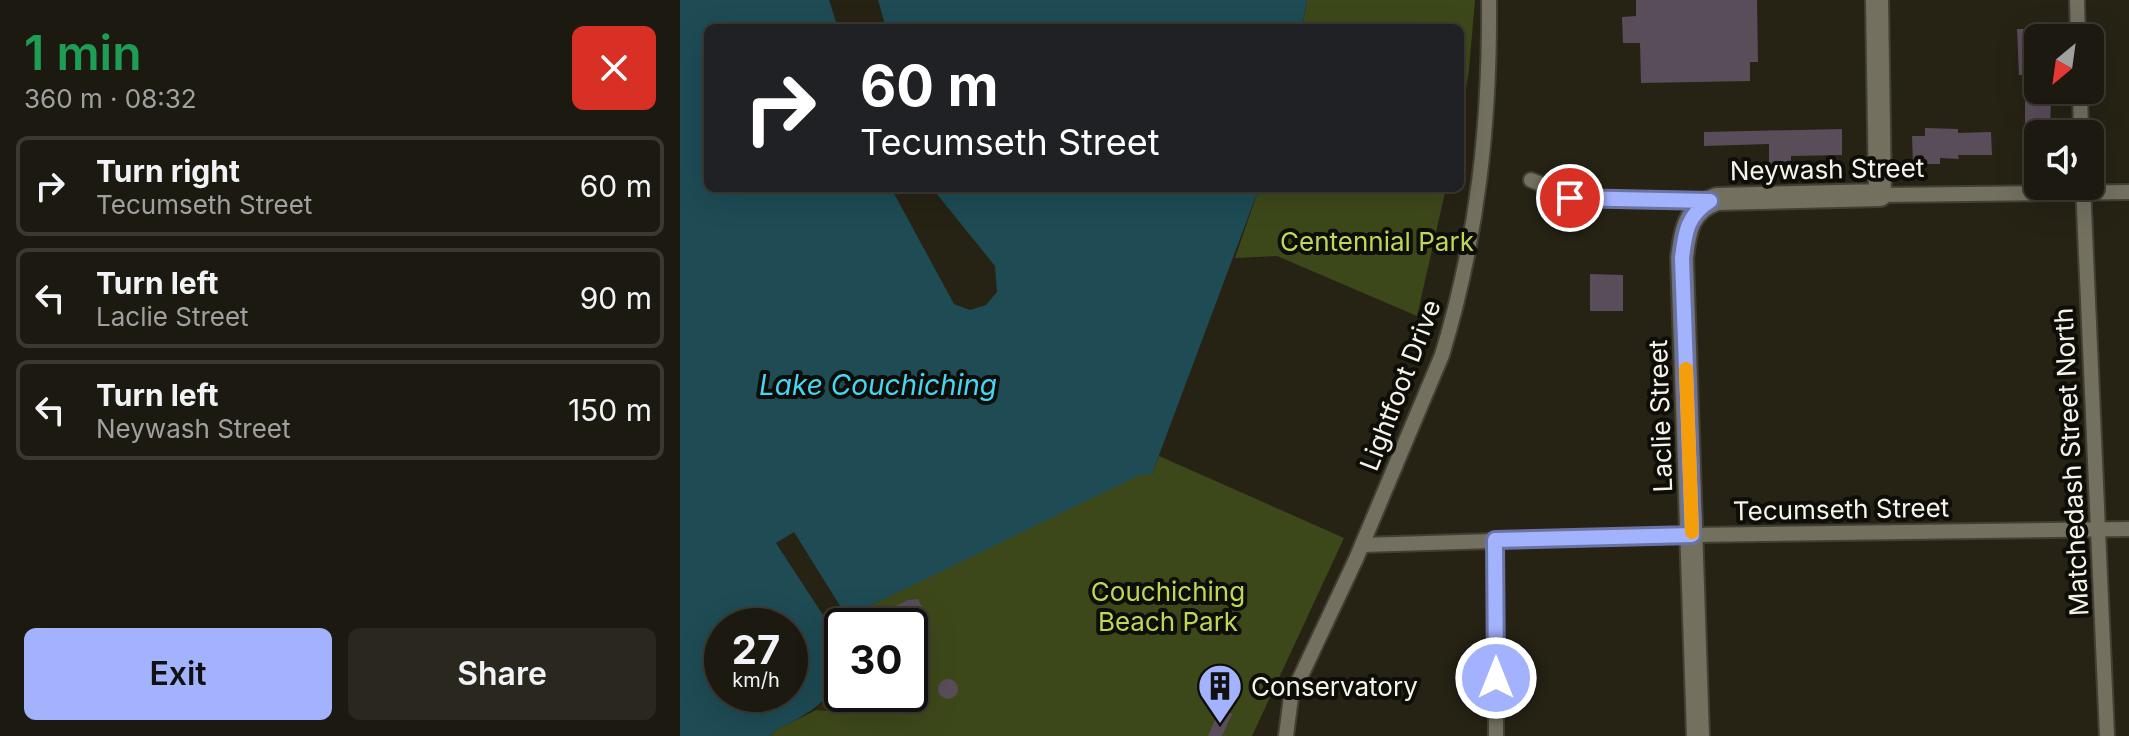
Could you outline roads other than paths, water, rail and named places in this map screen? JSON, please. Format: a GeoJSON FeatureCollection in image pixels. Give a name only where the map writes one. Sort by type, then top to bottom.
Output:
{"type":"FeatureCollection","features":[{"type":"Feature","properties":{"kind":"main road"},"geometry":{"type":"LineString","coordinates":[[1877,0],[1880,195]]}},
{"type":"Feature","properties":{"kind":"main road","name":"Neywash Street"},"geometry":{"type":"LineString","coordinates":[[1710,201],[1724,198],[1880,195]]}},
{"type":"Feature","properties":{"kind":"main road","name":"Laclie Street"},"geometry":{"type":"LineString","coordinates":[[1698,736],[1682,258],[1686,228],[1691,217],[1710,201]]}},
{"type":"Feature","properties":{"kind":"street","name":"Lightfoot Drive"},"geometry":{"type":"LineString","coordinates":[[1286,736],[1291,697],[1362,545],[1442,355],[1469,255],[1486,112],[1489,0]]}},
{"type":"Feature","properties":{"kind":"street"},"geometry":{"type":"LineString","coordinates":[[2077,0],[2078,24]]}},
{"type":"Feature","properties":{"kind":"street","name":"Neywash Street"},"geometry":{"type":"LineString","coordinates":[[1531,180],[1577,199],[1710,201]]}},
{"type":"Feature","properties":{"kind":"street","name":"Neywash Street"},"geometry":{"type":"LineString","coordinates":[[2104,190],[2129,192]]}},
{"type":"Feature","properties":{"kind":"street","name":"Neywash Street"},"geometry":{"type":"LineString","coordinates":[[1880,195],[2024,191]]}},
{"type":"Feature","properties":{"kind":"street","name":"Matchedash Street North"},"geometry":{"type":"LineString","coordinates":[[2084,200],[2107,736]]}},
{"type":"Feature","properties":{"kind":"street","name":"Tecumseth Street"},"geometry":{"type":"LineString","coordinates":[[1362,545],[1692,535],[2129,529]]}},
{"type":"Feature","properties":{"kind":"street"},"geometry":{"type":"LineString","coordinates":[[1495,540],[1496,736]]}},
{"type":"Feature","properties":{"kind":"water","name":"Lake Couchiching"},"geometry":{"type":"Polygon","coordinates":[[[680,0],[1307,0],[1303,24],[704,24],[704,192],[1258,192],[1152,474],[1140,475],[866,608],[824,608],[824,698],[808,712],[808,608],[704,608],[704,712],[808,712],[770,736],[680,736],[680,0]]]}},
{"type":"Feature","properties":{"kind":"place","name":"Conservatory"},"geometry":{"type":"Point","coordinates":[1220,725]}},
{"type":"Feature","properties":{"kind":"park label","name":"Centennial Park"},"geometry":{"type":"Point","coordinates":[1377,241]}},
{"type":"Feature","properties":{"kind":"park label","name":"Couchiching Beach Park"},"geometry":{"type":"Point","coordinates":[1168,606]}}]}
